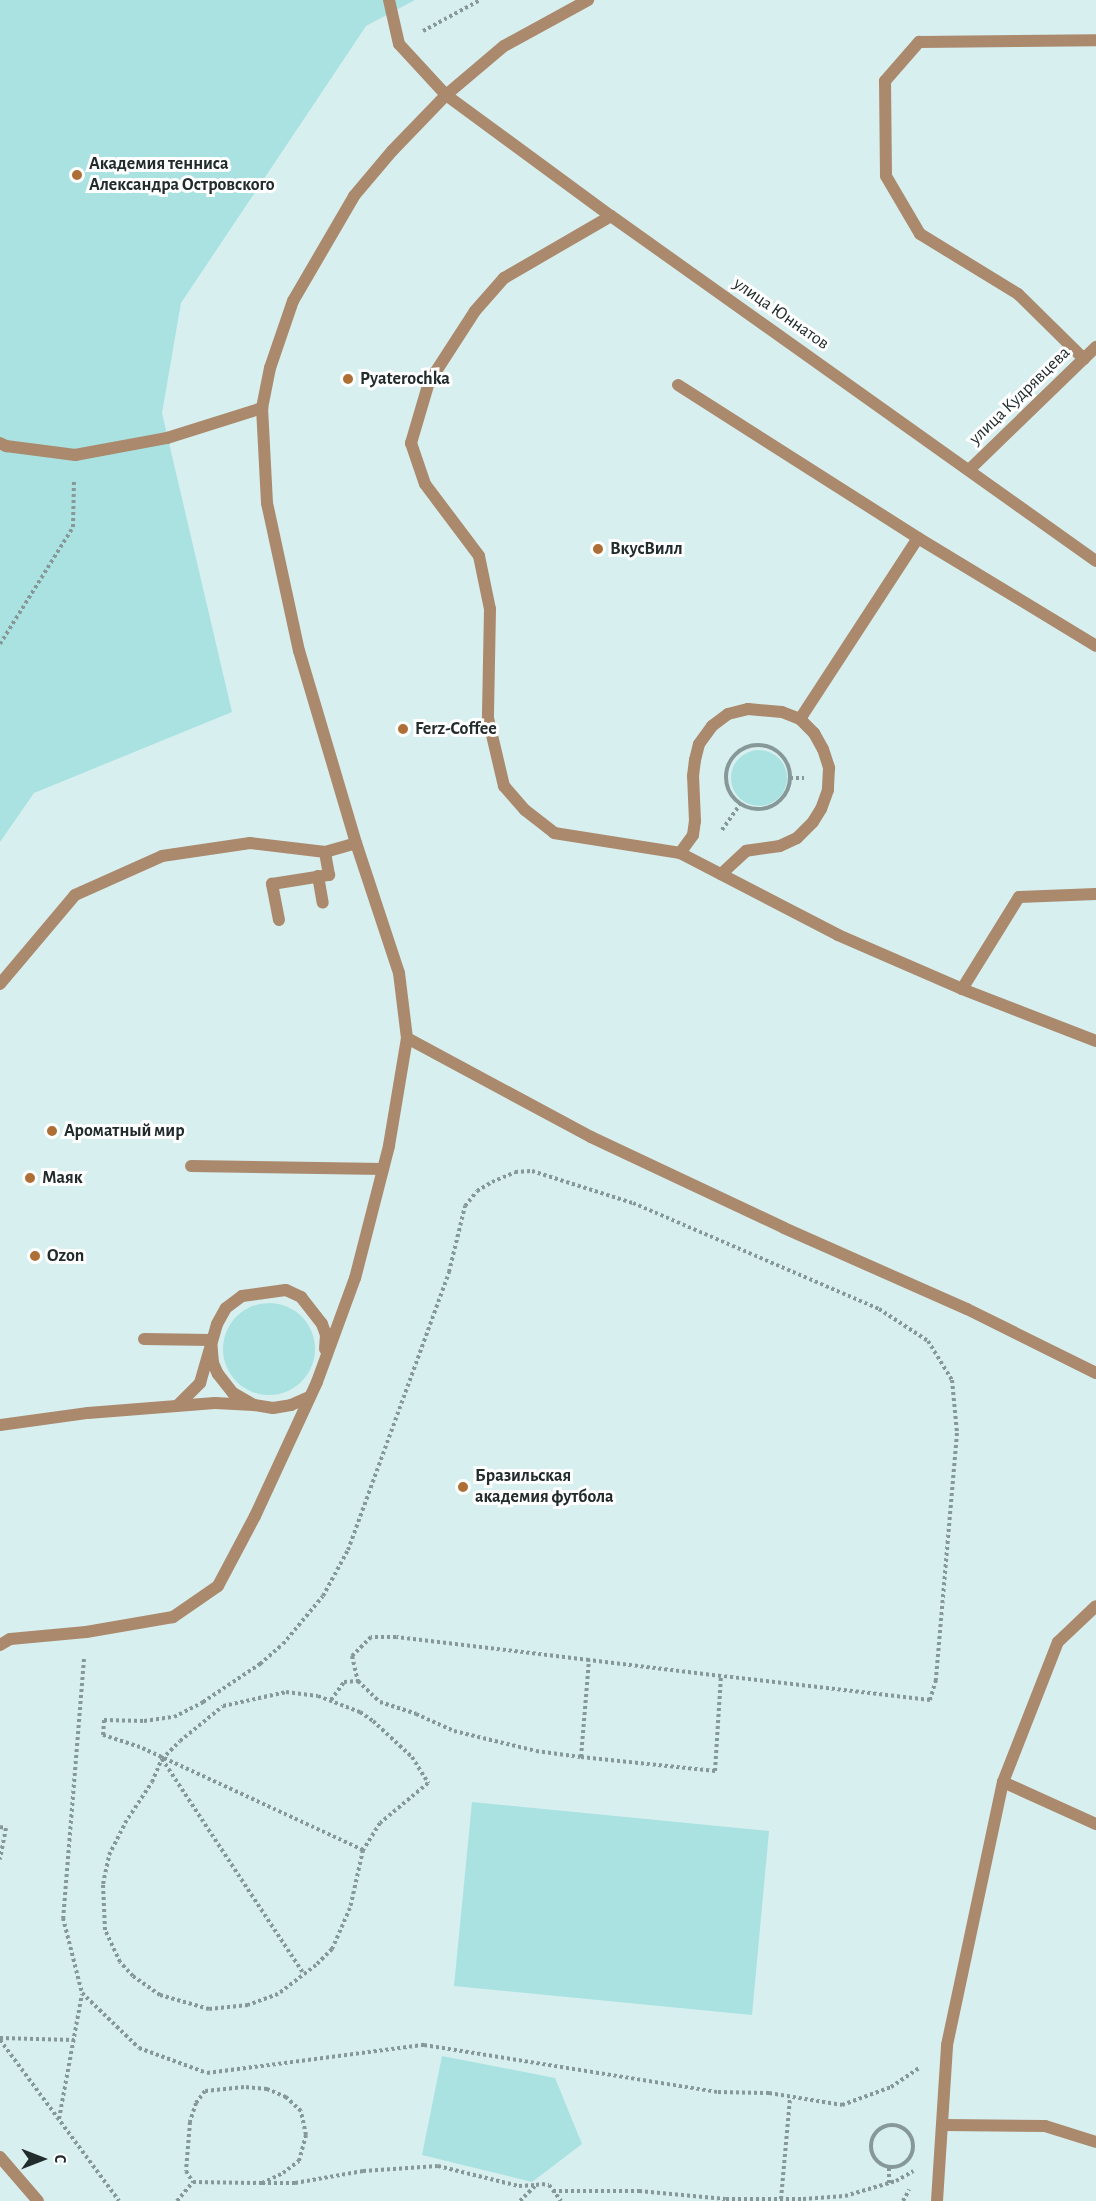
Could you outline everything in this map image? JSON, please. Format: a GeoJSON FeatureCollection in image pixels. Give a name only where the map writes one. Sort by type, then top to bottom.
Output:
{"type":"FeatureCollection","features":[{"type":"Feature","properties":{"kind":"street"},"geometry":{"type":"LineString","coordinates":[[389,0],[399,44]]}},
{"type":"Feature","properties":{"kind":"street"},"geometry":{"type":"LineString","coordinates":[[0,1645],[10,1639],[86,1632],[173,1617],[218,1586],[255,1516],[324,1367],[355,1278],[383,1169],[407,1038],[399,973],[356,843],[299,651],[269,514],[262,408],[270,368],[293,301],[354,196],[446,95],[504,46],[588,0]]}},
{"type":"Feature","properties":{"kind":"street"},"geometry":{"type":"LineString","coordinates":[[1084,359],[1018,294],[920,234],[886,176],[885,81],[919,42],[1096,40]]}},
{"type":"Feature","properties":{"kind":"street","name":"улица Юннатов"},"geometry":{"type":"LineString","coordinates":[[399,44],[446,95],[611,216],[1096,561]]}},
{"type":"Feature","properties":{"kind":"street"},"geometry":{"type":"LineString","coordinates":[[611,216],[504,278],[476,311],[429,382],[411,443],[425,483],[479,556],[490,609],[488,718],[504,786],[525,810],[554,833],[680,853],[838,935],[962,989],[1096,1041]]}},
{"type":"Feature","properties":{"kind":"street","name":"улица Кудрявцева"},"geometry":{"type":"LineString","coordinates":[[969,470],[1096,347]]}},
{"type":"Feature","properties":{"kind":"street"},"geometry":{"type":"LineString","coordinates":[[678,385],[918,538],[1096,646]]}},
{"type":"Feature","properties":{"kind":"street"},"geometry":{"type":"LineString","coordinates":[[0,442],[6,446],[75,455],[167,438],[262,408]]}},
{"type":"Feature","properties":{"kind":"street"},"geometry":{"type":"LineString","coordinates":[[800,719],[918,538]]}},
{"type":"Feature","properties":{"kind":"street"},"geometry":{"type":"LineString","coordinates":[[680,853],[693,835],[696,821],[693,776],[695,759],[699,744],[712,726],[728,714],[748,709],[782,712],[800,719],[814,733],[823,749],[829,768],[828,790],[821,809],[813,822],[797,837],[780,846],[746,852],[721,874]]}},
{"type":"Feature","properties":{"kind":"street"},"geometry":{"type":"LineString","coordinates":[[0,984],[75,895],[162,856],[250,843],[326,852],[356,843]]}},
{"type":"Feature","properties":{"kind":"street"},"geometry":{"type":"LineString","coordinates":[[279,920],[272,884],[329,875],[326,852]]}},
{"type":"Feature","properties":{"kind":"street"},"geometry":{"type":"LineString","coordinates":[[318,876],[323,903]]}},
{"type":"Feature","properties":{"kind":"street"},"geometry":{"type":"LineString","coordinates":[[962,989],[1019,897],[1096,894]]}},
{"type":"Feature","properties":{"kind":"street"},"geometry":{"type":"LineString","coordinates":[[407,1038],[591,1137],[784,1228],[967,1309],[1096,1373]]}},
{"type":"Feature","properties":{"kind":"street"},"geometry":{"type":"LineString","coordinates":[[191,1166],[383,1169]]}},
{"type":"Feature","properties":{"kind":"street"},"geometry":{"type":"LineString","coordinates":[[177,1406],[200,1383],[211,1340],[226,1308],[242,1296],[262,1291],[286,1290],[301,1298],[322,1324],[326,1335],[324,1367]]}},
{"type":"Feature","properties":{"kind":"street"},"geometry":{"type":"LineString","coordinates":[[144,1339],[211,1340]]}},
{"type":"Feature","properties":{"kind":"street"},"geometry":{"type":"LineString","coordinates":[[211,1340],[213,1363],[218,1374],[233,1393],[254,1405]]}},
{"type":"Feature","properties":{"kind":"street"},"geometry":{"type":"LineString","coordinates":[[0,1425],[88,1413],[215,1403],[273,1407],[291,1405],[309,1397]]}},
{"type":"Feature","properties":{"kind":"street"},"geometry":{"type":"LineString","coordinates":[[937,2201],[944,2125],[947,2045],[1003,1782],[1058,1642],[1096,1606]]}},
{"type":"Feature","properties":{"kind":"street"},"geometry":{"type":"LineString","coordinates":[[1003,1782],[1096,1824]]}},
{"type":"Feature","properties":{"kind":"street"},"geometry":{"type":"LineString","coordinates":[[944,2125],[1045,2126],[1096,2142]]}},
{"type":"Feature","properties":{"kind":"street"},"geometry":{"type":"LineString","coordinates":[[0,2157],[38,2201]]}},
{"type":"Feature","properties":{"kind":"path"},"geometry":{"type":"LineString","coordinates":[[399,44],[480,0]]}},
{"type":"Feature","properties":{"kind":"path"},"geometry":{"type":"LineString","coordinates":[[0,644],[73,527],[75,455]]}},
{"type":"Feature","properties":{"kind":"path"},"geometry":{"type":"LineString","coordinates":[[764,746],[773,749],[786,762],[790,780],[788,790],[776,804],[758,810],[740,804],[729,789],[726,779],[731,761],[745,748],[764,746]]}},
{"type":"Feature","properties":{"kind":"path"},"geometry":{"type":"LineString","coordinates":[[363,1850],[140,1747],[104,1735],[104,1720],[144,1721],[174,1717],[203,1702],[260,1664],[283,1644],[323,1596],[348,1550],[391,1433],[449,1272],[465,1206],[477,1191],[515,1172],[532,1171],[633,1203],[879,1309],[928,1341],[952,1380],[957,1433],[936,1680],[930,1700],[396,1637],[371,1637],[352,1656],[358,1681],[381,1702],[417,1714],[454,1731],[536,1751],[715,1771],[721,1676]]}},
{"type":"Feature","properties":{"kind":"path"},"geometry":{"type":"LineString","coordinates":[[59,2120],[82,1993],[63,1918],[86,1632]]}},
{"type":"Feature","properties":{"kind":"path"},"geometry":{"type":"LineString","coordinates":[[581,1757],[589,1660]]}},
{"type":"Feature","properties":{"kind":"path"},"geometry":{"type":"LineString","coordinates":[[331,1700],[344,1682],[358,1681]]}},
{"type":"Feature","properties":{"kind":"path"},"geometry":{"type":"LineString","coordinates":[[285,1692],[331,1700],[373,1721],[412,1757],[428,1783],[381,1823],[363,1850],[350,1908],[332,1949],[316,1965],[278,1994],[248,2005],[209,2009],[160,1995],[133,1976],[120,1962],[105,1930],[103,1884],[109,1855],[130,1815],[152,1782],[162,1759],[223,1706],[285,1692]]}},
{"type":"Feature","properties":{"kind":"path"},"geometry":{"type":"LineString","coordinates":[[162,1759],[303,1973]]}},
{"type":"Feature","properties":{"kind":"path"},"geometry":{"type":"LineString","coordinates":[[0,1827],[6,1828],[0,1859]]}},
{"type":"Feature","properties":{"kind":"path"},"geometry":{"type":"LineString","coordinates":[[82,1993],[139,2048],[207,2073],[424,2045],[718,2092],[769,2093],[842,2105],[891,2087],[947,2045]]}},
{"type":"Feature","properties":{"kind":"path"},"geometry":{"type":"LineString","coordinates":[[0,2039],[74,2040]]}},
{"type":"Feature","properties":{"kind":"path"},"geometry":{"type":"LineString","coordinates":[[0,2039],[119,2201]]}},
{"type":"Feature","properties":{"kind":"path"},"geometry":{"type":"LineString","coordinates":[[192,2182],[186,2171],[190,2122],[196,2103],[205,2091],[244,2087],[267,2089],[285,2097],[301,2111],[306,2135],[299,2162],[262,2183]]}},
{"type":"Feature","properties":{"kind":"path"},"geometry":{"type":"LineString","coordinates":[[781,2199],[790,2098]]}},
{"type":"Feature","properties":{"kind":"path"},"geometry":{"type":"LineString","coordinates":[[890,2124],[904,2128],[913,2142],[913,2150],[904,2163],[889,2167],[876,2160],[870,2145],[876,2131],[890,2124]]}},
{"type":"Feature","properties":{"kind":"path"},"geometry":{"type":"LineString","coordinates":[[192,2182],[295,2183],[363,2171],[438,2166],[519,2186],[549,2185],[561,2201]]}},
{"type":"Feature","properties":{"kind":"path"},"geometry":{"type":"LineString","coordinates":[[889,2167],[889,2183]]}},
{"type":"Feature","properties":{"kind":"path"},"geometry":{"type":"LineString","coordinates":[[553,2191],[639,2191],[726,2199],[767,2200],[845,2196],[889,2183],[916,2170]]}},
{"type":"Feature","properties":{"kind":"path"},"geometry":{"type":"LineString","coordinates":[[177,2201],[192,2182]]}},
{"type":"Feature","properties":{"kind":"path"},"geometry":{"type":"LineString","coordinates":[[520,2201],[536,2185]]}},
{"type":"Feature","properties":{"kind":"shaded area"},"geometry":{"type":"Polygon","coordinates":[[[0,0],[415,0],[366,26],[181,303],[162,413],[232,712],[34,793],[0,842],[0,0]]]}},
{"type":"Feature","properties":{"kind":"shaded area"},"geometry":{"type":"Polygon","coordinates":[[[759,750],[779,758],[787,778],[779,798],[759,806],[739,798],[731,778],[739,758],[759,750]]]}},
{"type":"Feature","properties":{"kind":"shaded area"},"geometry":{"type":"Polygon","coordinates":[[[269,1303],[287,1307],[301,1317],[311,1331],[315,1349],[311,1367],[301,1381],[287,1391],[269,1395],[251,1391],[237,1381],[227,1367],[223,1349],[227,1331],[237,1317],[251,1307],[269,1303]]]}},
{"type":"Feature","properties":{"kind":"shaded area"},"geometry":{"type":"Polygon","coordinates":[[[472,1802],[769,1831],[752,2015],[454,1986],[472,1802]]]}},
{"type":"Feature","properties":{"kind":"shaded area"},"geometry":{"type":"Polygon","coordinates":[[[442,2056],[555,2078],[582,2144],[532,2182],[422,2155],[442,2056]]]}},
{"type":"Feature","properties":{"kind":"place","name":"Академия тенниса Александра Островского"},"geometry":{"type":"Point","coordinates":[77,175]}},
{"type":"Feature","properties":{"kind":"place","name":"Pyaterochka"},"geometry":{"type":"Point","coordinates":[348,379]}},
{"type":"Feature","properties":{"kind":"place","name":"ВкусВилл"},"geometry":{"type":"Point","coordinates":[598,549]}},
{"type":"Feature","properties":{"kind":"place","name":"Ferz-Coffee"},"geometry":{"type":"Point","coordinates":[403,729]}},
{"type":"Feature","properties":{"kind":"place","name":"Ароматный мир"},"geometry":{"type":"Point","coordinates":[52,1131]}},
{"type":"Feature","properties":{"kind":"place","name":"Маяк"},"geometry":{"type":"Point","coordinates":[30,1178]}},
{"type":"Feature","properties":{"kind":"place","name":"Ozon"},"geometry":{"type":"Point","coordinates":[35,1256]}},
{"type":"Feature","properties":{"kind":"place","name":"Бразильская академия футбола"},"geometry":{"type":"Point","coordinates":[463,1487]}}]}
